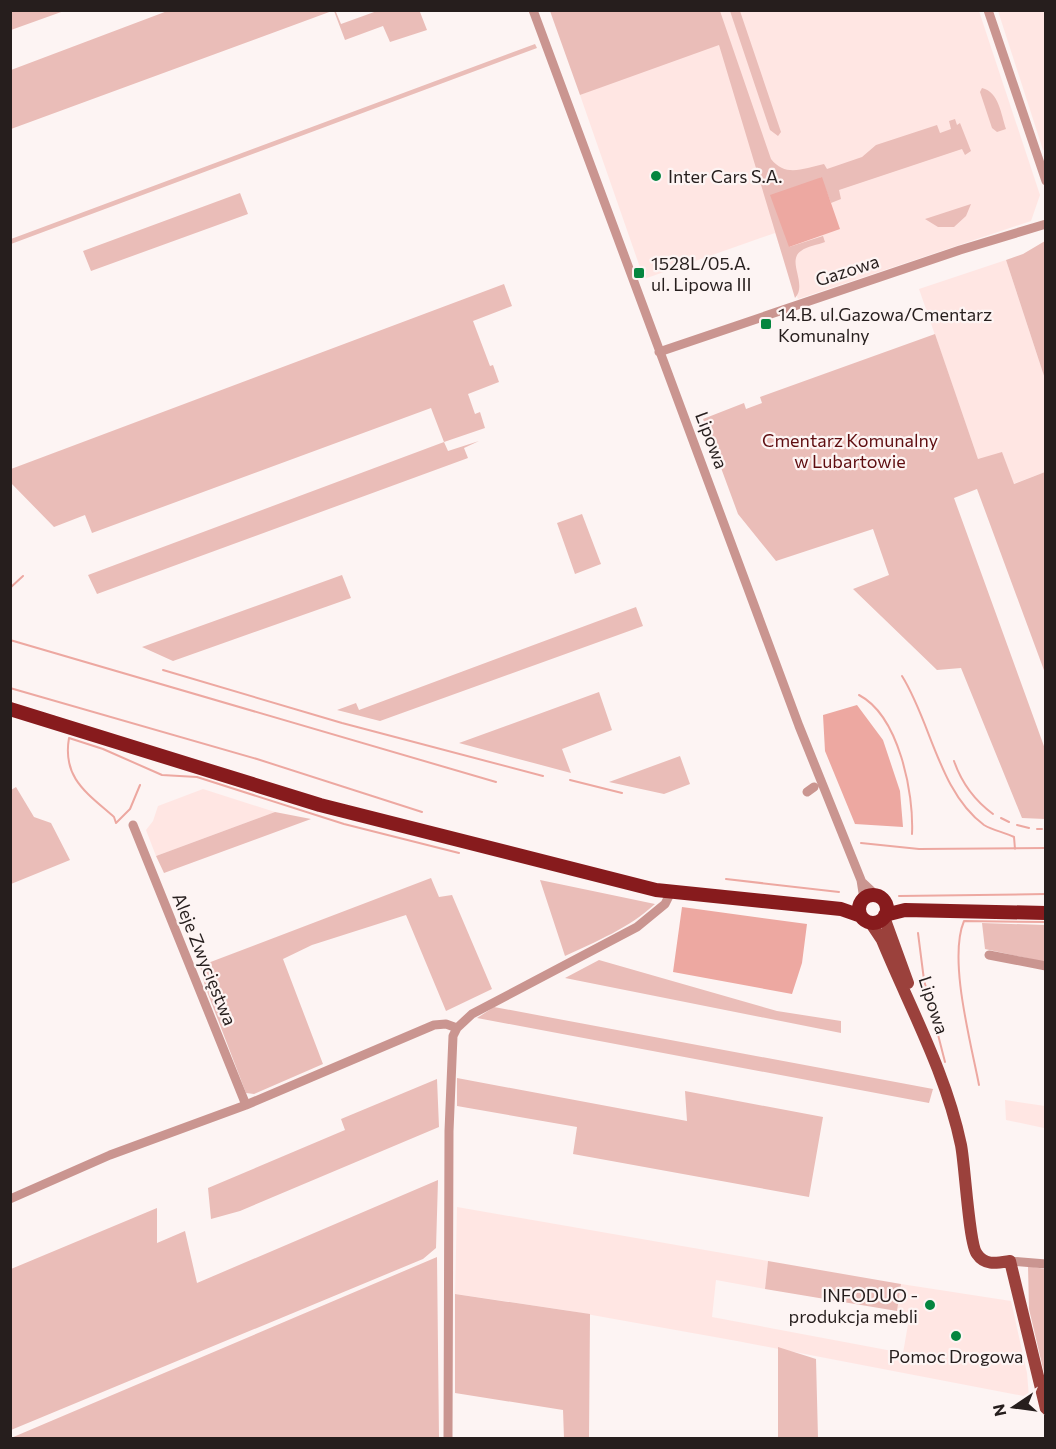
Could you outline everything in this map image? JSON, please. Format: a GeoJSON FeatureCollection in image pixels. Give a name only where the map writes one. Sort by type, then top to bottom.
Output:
{"type":"FeatureCollection","features":[{"type":"Feature","properties":{"kind":"highway"},"geometry":{"type":"LineString","coordinates":[[10,709],[320,805],[671,892],[841,909],[1046,913]]}},
{"type":"Feature","properties":{"kind":"main road","name":"Lipowa"},"geometry":{"type":"LineString","coordinates":[[873,909],[882,940],[941,1076],[957,1126],[965,1165],[973,1248],[983,1261],[990,1263],[1010,1261]]}},
{"type":"Feature","properties":{"kind":"main road"},"geometry":{"type":"LineString","coordinates":[[1010,1261],[1046,1409]]}},
{"type":"Feature","properties":{"kind":"street","name":"Lipowa"},"geometry":{"type":"LineString","coordinates":[[533,10],[800,726],[873,909]]}},
{"type":"Feature","properties":{"kind":"street"},"geometry":{"type":"LineString","coordinates":[[988,10],[1046,181]]}},
{"type":"Feature","properties":{"kind":"street","name":"Gazowa"},"geometry":{"type":"LineString","coordinates":[[659,352],[960,250],[1046,224]]}},
{"type":"Feature","properties":{"kind":"street","name":"Aleje Zwycięstwa"},"geometry":{"type":"LineString","coordinates":[[133,825],[246,1106]]}},
{"type":"Feature","properties":{"kind":"street"},"geometry":{"type":"LineString","coordinates":[[448,1438],[450,1051],[457,1028],[472,1014],[499,1001],[522,985],[637,927],[665,904],[671,892]]}},
{"type":"Feature","properties":{"kind":"street"},"geometry":{"type":"LineString","coordinates":[[988,955],[1046,966]]}},
{"type":"Feature","properties":{"kind":"street"},"geometry":{"type":"LineString","coordinates":[[10,1199],[110,1155],[246,1106],[434,1025],[446,1024],[457,1028]]}},
{"type":"Feature","properties":{"kind":"street"},"geometry":{"type":"LineString","coordinates":[[1010,1261],[1046,1264]]}},
{"type":"Feature","properties":{"kind":"shaded area"},"geometry":{"type":"Polygon","coordinates":[[[709,11],[979,11],[1040,195],[1031,221],[798,299],[775,233],[644,279],[580,95],[610,83],[709,11]]]}},
{"type":"Feature","properties":{"kind":"shaded area"},"geometry":{"type":"Polygon","coordinates":[[[998,11],[1045,11],[1046,149],[1043,150],[998,11]]]}},
{"type":"Feature","properties":{"kind":"shaded area"},"geometry":{"type":"Polygon","coordinates":[[[822,177],[840,229],[789,247],[770,195],[822,177]]]}},
{"type":"Feature","properties":{"kind":"shaded area"},"geometry":{"type":"Polygon","coordinates":[[[1006,260],[1045,379],[1045,472],[1013,484],[978,459],[919,289],[1006,260]]]}},
{"type":"Feature","properties":{"kind":"shaded area"},"geometry":{"type":"Polygon","coordinates":[[[857,705],[883,740],[900,791],[903,827],[855,824],[825,751],[823,715],[857,705]]]}},
{"type":"Feature","properties":{"kind":"shaded area"},"geometry":{"type":"Polygon","coordinates":[[[203,789],[275,812],[156,856],[146,830],[153,821],[158,806],[203,789]]]}},
{"type":"Feature","properties":{"kind":"shaded area"},"geometry":{"type":"Polygon","coordinates":[[[682,907],[807,924],[802,963],[792,994],[673,972],[682,907]]]}},
{"type":"Feature","properties":{"kind":"shaded area"},"geometry":{"type":"Polygon","coordinates":[[[1005,1100],[1045,1106],[1044,1128],[1006,1120],[1005,1100]]]}},
{"type":"Feature","properties":{"kind":"shaded area"},"geometry":{"type":"Polygon","coordinates":[[[457,1207],[768,1261],[765,1289],[716,1280],[712,1317],[903,1353],[910,1313],[897,1311],[901,1284],[1011,1301],[1027,1373],[1029,1397],[737,1341],[564,1310],[455,1294],[457,1207]]]}},
{"type":"Feature","properties":{"kind":"green space"},"geometry":{"type":"Polygon","coordinates":[[[11,10],[64,10],[64,11],[11,30],[11,10]]]}},
{"type":"Feature","properties":{"kind":"green space"},"geometry":{"type":"Polygon","coordinates":[[[170,10],[332,11],[11,129],[11,70],[170,10]]]}},
{"type":"Feature","properties":{"kind":"green space"},"geometry":{"type":"Polygon","coordinates":[[[334,11],[339,11],[336,12],[341,24],[377,11],[422,11],[420,12],[427,30],[390,42],[383,26],[345,40],[334,11]]]}},
{"type":"Feature","properties":{"kind":"green space"},"geometry":{"type":"Polygon","coordinates":[[[550,11],[720,11],[771,159],[777,165],[789,170],[824,164],[827,169],[862,157],[876,145],[937,125],[940,133],[951,129],[949,121],[955,119],[957,125],[960,123],[971,151],[965,155],[962,149],[839,190],[841,199],[831,203],[821,177],[789,247],[823,236],[825,242],[806,248],[797,255],[799,286],[795,298],[719,45],[580,95],[550,11]]]}},
{"type":"Feature","properties":{"kind":"green space"},"geometry":{"type":"Polygon","coordinates":[[[730,11],[740,11],[781,132],[778,136],[770,130],[730,11]]]}},
{"type":"Feature","properties":{"kind":"green space"},"geometry":{"type":"Polygon","coordinates":[[[535,44],[537,48],[11,244],[11,239],[535,44]]]}},
{"type":"Feature","properties":{"kind":"green space"},"geometry":{"type":"Polygon","coordinates":[[[982,88],[988,90],[996,99],[1006,129],[997,132],[992,128],[980,92],[982,88]]]}},
{"type":"Feature","properties":{"kind":"green space"},"geometry":{"type":"Polygon","coordinates":[[[240,193],[248,214],[91,271],[83,251],[240,193]]]}},
{"type":"Feature","properties":{"kind":"green space"},"geometry":{"type":"Polygon","coordinates":[[[971,204],[966,216],[954,227],[938,227],[925,219],[971,204]]]}},
{"type":"Feature","properties":{"kind":"green space"},"geometry":{"type":"Polygon","coordinates":[[[1045,241],[1045,379],[1006,260],[1023,254],[1045,241]]]}},
{"type":"Feature","properties":{"kind":"green space"},"geometry":{"type":"Polygon","coordinates":[[[504,284],[512,306],[473,321],[490,366],[493,365],[499,382],[468,394],[475,414],[480,412],[485,428],[444,442],[431,408],[92,533],[85,515],[54,527],[11,483],[11,469],[504,284]]]}},
{"type":"Feature","properties":{"kind":"green space","name":"Cmentarz Komunalny w Lubartowie"},"geometry":{"type":"Polygon","coordinates":[[[935,334],[978,459],[1002,452],[1014,484],[1045,472],[1045,673],[977,489],[954,498],[1045,749],[1045,819],[1022,818],[961,668],[937,670],[853,589],[889,575],[873,529],[776,561],[738,514],[703,419],[744,403],[746,409],[762,403],[760,397],[935,334]]]}},
{"type":"Feature","properties":{"kind":"green space"},"geometry":{"type":"Polygon","coordinates":[[[479,441],[464,448],[468,458],[97,594],[88,575],[444,442],[448,451],[479,441]]]}},
{"type":"Feature","properties":{"kind":"green space"},"geometry":{"type":"Polygon","coordinates":[[[582,514],[601,564],[575,574],[557,523],[582,514]]]}},
{"type":"Feature","properties":{"kind":"green space"},"geometry":{"type":"Polygon","coordinates":[[[342,575],[351,598],[173,661],[142,647],[342,575]]]}},
{"type":"Feature","properties":{"kind":"green space"},"geometry":{"type":"Polygon","coordinates":[[[636,607],[643,626],[380,721],[337,710],[356,703],[359,710],[636,607]]]}},
{"type":"Feature","properties":{"kind":"green space"},"geometry":{"type":"Polygon","coordinates":[[[599,692],[612,730],[562,749],[571,773],[459,743],[599,692]]]}},
{"type":"Feature","properties":{"kind":"green space"},"geometry":{"type":"Polygon","coordinates":[[[680,756],[690,784],[664,794],[609,782],[680,756]]]}},
{"type":"Feature","properties":{"kind":"green space"},"geometry":{"type":"Polygon","coordinates":[[[16,787],[34,817],[51,823],[70,860],[11,884],[11,790],[16,787]]]}},
{"type":"Feature","properties":{"kind":"green space"},"geometry":{"type":"Polygon","coordinates":[[[275,812],[311,819],[164,873],[156,856],[275,812]]]}},
{"type":"Feature","properties":{"kind":"green space"},"geometry":{"type":"Polygon","coordinates":[[[431,878],[439,897],[452,895],[492,989],[446,1011],[406,915],[312,945],[283,959],[323,1064],[254,1094],[246,1093],[205,986],[200,966],[431,878]]]}},
{"type":"Feature","properties":{"kind":"green space"},"geometry":{"type":"Polygon","coordinates":[[[540,880],[655,904],[624,927],[565,956],[540,880]]]}},
{"type":"Feature","properties":{"kind":"green space"},"geometry":{"type":"Polygon","coordinates":[[[982,923],[1045,925],[1044,962],[985,949],[982,923]]]}},
{"type":"Feature","properties":{"kind":"green space"},"geometry":{"type":"Polygon","coordinates":[[[599,960],[777,1011],[841,1021],[841,1033],[565,978],[599,960]]]}},
{"type":"Feature","properties":{"kind":"green space"},"geometry":{"type":"Polygon","coordinates":[[[494,1007],[933,1089],[929,1103],[477,1018],[494,1007]]]}},
{"type":"Feature","properties":{"kind":"green space"},"geometry":{"type":"Polygon","coordinates":[[[457,1078],[687,1121],[685,1091],[823,1117],[809,1197],[573,1154],[577,1127],[457,1106],[457,1078]]]}},
{"type":"Feature","properties":{"kind":"green space"},"geometry":{"type":"Polygon","coordinates":[[[437,1079],[439,1127],[240,1211],[211,1219],[208,1188],[345,1130],[341,1119],[437,1079]]]}},
{"type":"Feature","properties":{"kind":"green space"},"geometry":{"type":"Polygon","coordinates":[[[438,1180],[436,1248],[423,1259],[11,1430],[11,1269],[157,1208],[157,1243],[185,1231],[197,1283],[438,1180]]]}},
{"type":"Feature","properties":{"kind":"green space"},"geometry":{"type":"Polygon","coordinates":[[[437,1257],[439,1438],[11,1438],[437,1257]]]}},
{"type":"Feature","properties":{"kind":"green space"},"geometry":{"type":"Polygon","coordinates":[[[768,1261],[901,1284],[897,1311],[765,1289],[768,1261]]]}},
{"type":"Feature","properties":{"kind":"green space"},"geometry":{"type":"Polygon","coordinates":[[[1028,1266],[1045,1269],[1045,1377],[1029,1309],[1028,1266]]]}},
{"type":"Feature","properties":{"kind":"green space"},"geometry":{"type":"Polygon","coordinates":[[[455,1294],[590,1314],[589,1438],[564,1438],[563,1410],[455,1393],[455,1294]]]}},
{"type":"Feature","properties":{"kind":"green space"},"geometry":{"type":"Polygon","coordinates":[[[778,1347],[816,1359],[818,1438],[778,1438],[778,1347]]]}},
{"type":"Feature","properties":{"kind":"waterway"},"geometry":{"type":"LineString","coordinates":[[10,588],[23,576]]}},
{"type":"Feature","properties":{"kind":"waterway"},"geometry":{"type":"LineString","coordinates":[[10,640],[496,782]]}},
{"type":"Feature","properties":{"kind":"waterway"},"geometry":{"type":"LineString","coordinates":[[163,670],[342,723],[543,776]]}},
{"type":"Feature","properties":{"kind":"waterway"},"geometry":{"type":"LineString","coordinates":[[902,676],[956,794],[984,825],[1014,837],[1015,849]]}},
{"type":"Feature","properties":{"kind":"waterway"},"geometry":{"type":"LineString","coordinates":[[10,688],[257,759],[422,812]]}},
{"type":"Feature","properties":{"kind":"waterway"},"geometry":{"type":"LineString","coordinates":[[859,695],[873,705],[894,737],[907,778],[912,834]]}},
{"type":"Feature","properties":{"kind":"waterway"},"geometry":{"type":"LineString","coordinates":[[140,785],[130,809],[116,823],[114,817],[86,792],[73,774],[69,764],[69,738],[103,749],[162,775],[197,777],[344,824],[459,853]]}},
{"type":"Feature","properties":{"kind":"waterway"},"geometry":{"type":"LineString","coordinates":[[954,761],[969,791],[993,814]]}},
{"type":"Feature","properties":{"kind":"waterway"},"geometry":{"type":"LineString","coordinates":[[570,780],[622,793]]}},
{"type":"Feature","properties":{"kind":"waterway"},"geometry":{"type":"LineString","coordinates":[[1001,818],[1009,822]]}},
{"type":"Feature","properties":{"kind":"waterway"},"geometry":{"type":"LineString","coordinates":[[1017,825],[1029,828]]}},
{"type":"Feature","properties":{"kind":"waterway"},"geometry":{"type":"LineString","coordinates":[[1037,829],[1042,829]]}},
{"type":"Feature","properties":{"kind":"waterway"},"geometry":{"type":"LineString","coordinates":[[861,843],[919,849],[1046,848]]}},
{"type":"Feature","properties":{"kind":"waterway"},"geometry":{"type":"LineString","coordinates":[[726,879],[839,892]]}},
{"type":"Feature","properties":{"kind":"waterway"},"geometry":{"type":"LineString","coordinates":[[899,896],[1046,894]]}},
{"type":"Feature","properties":{"kind":"waterway"},"geometry":{"type":"LineString","coordinates":[[979,1085],[962,1002],[958,957],[964,921],[1046,922]]}},
{"type":"Feature","properties":{"kind":"waterway"},"geometry":{"type":"LineString","coordinates":[[918,933],[924,980],[945,1062]]}},
{"type":"Feature","properties":{"kind":"place","name":"Inter Cars S.A."},"geometry":{"type":"Point","coordinates":[656,176]}},
{"type":"Feature","properties":{"kind":"place","name":"1528L/05.A. ul. Lipowa III"},"geometry":{"type":"Point","coordinates":[639,273]}},
{"type":"Feature","properties":{"kind":"place","name":"14.B. ul.Gazowa/Cmentarz Komunalny"},"geometry":{"type":"Point","coordinates":[766,324]}},
{"type":"Feature","properties":{"kind":"place","name":"INFODUO - produkcja mebli"},"geometry":{"type":"Point","coordinates":[930,1305]}},
{"type":"Feature","properties":{"kind":"place","name":"Pomoc Drogowa"},"geometry":{"type":"Point","coordinates":[956,1336]}}]}
